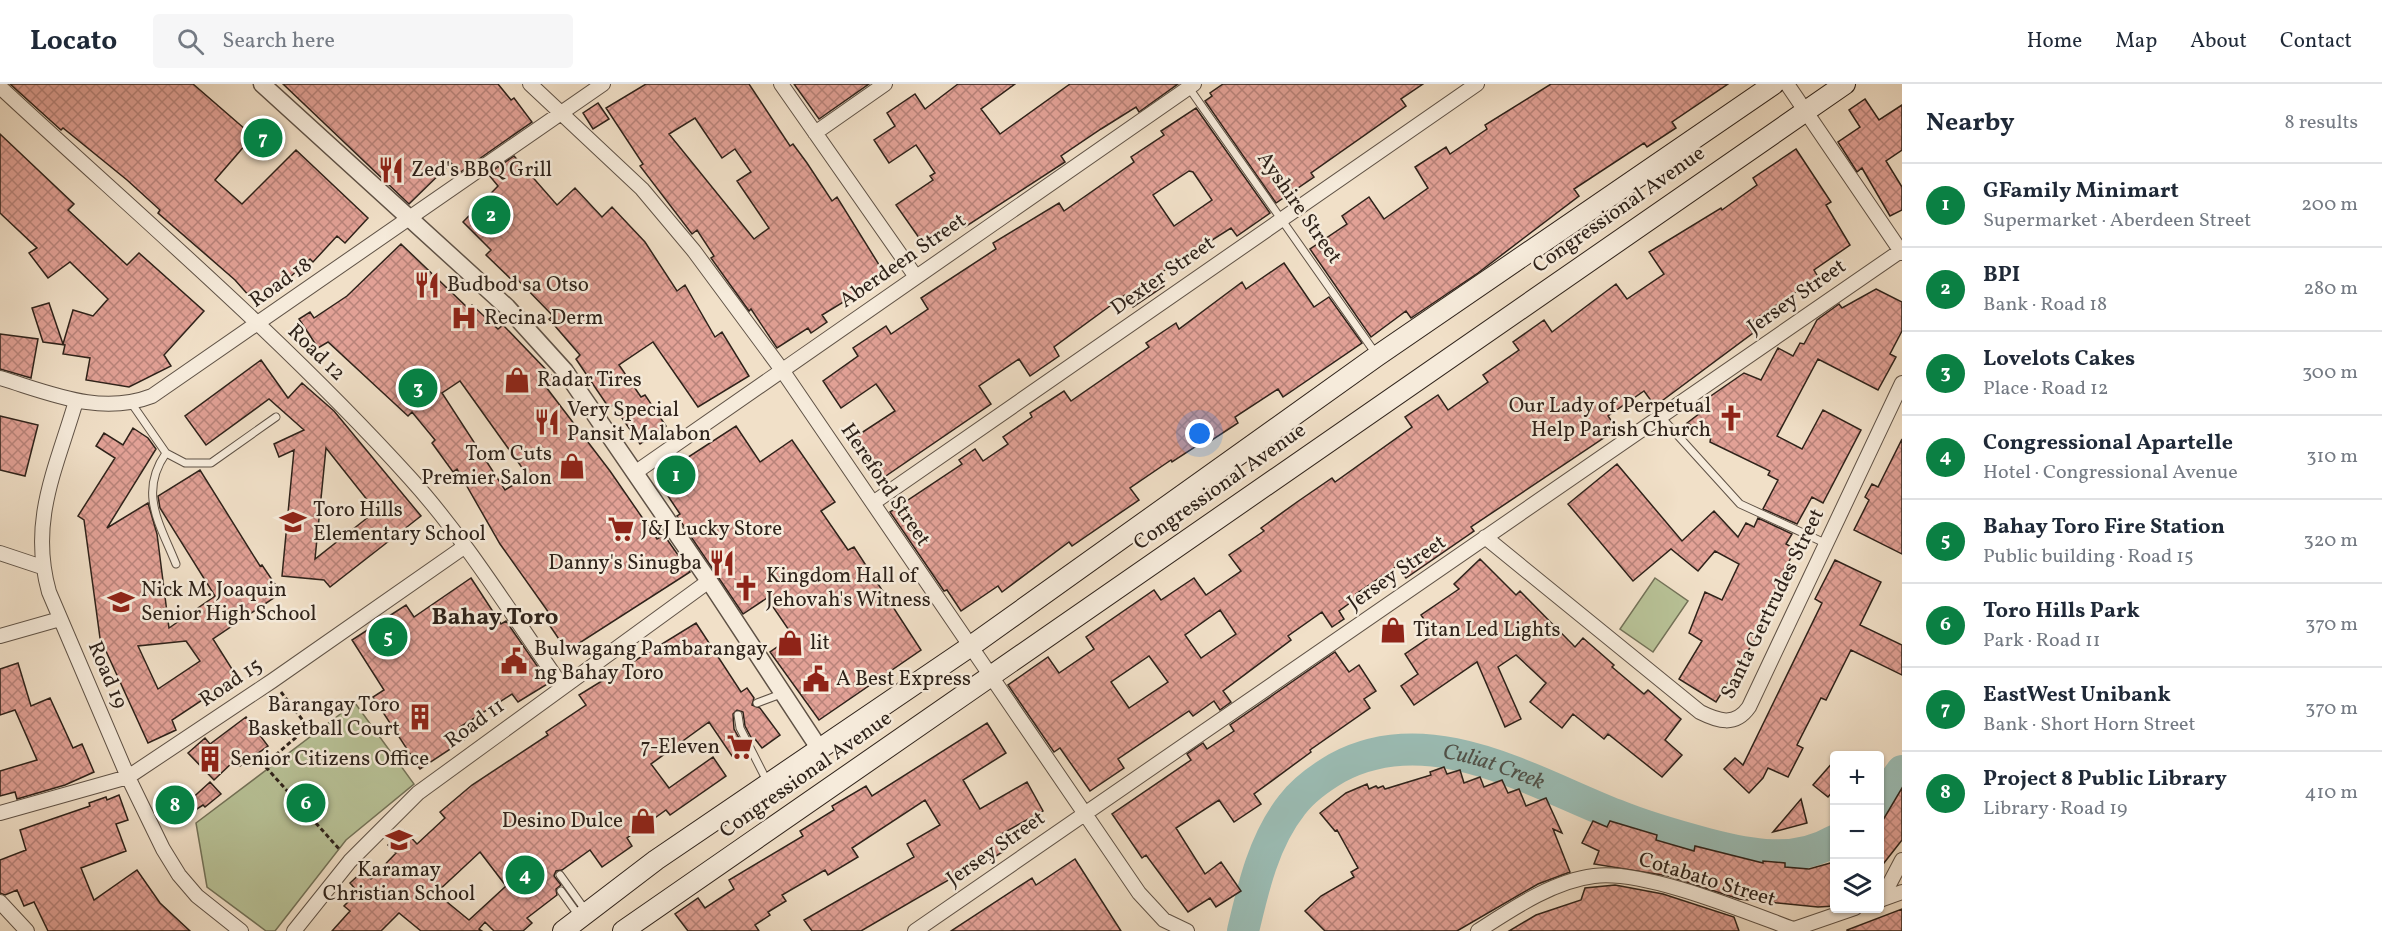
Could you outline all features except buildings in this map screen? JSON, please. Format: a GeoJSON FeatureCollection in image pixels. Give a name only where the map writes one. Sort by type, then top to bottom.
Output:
{"type":"FeatureCollection","features":[{"type":"Feature","properties":{"kind":"main road","name":"Congressional Avenue"},"geometry":{"type":"LineString","coordinates":[[563,931],[656,860],[970,646],[1377,356],[1773,84]]}},
{"type":"Feature","properties":{"kind":"main road","name":"Congressional Avenue"},"geometry":{"type":"LineString","coordinates":[[623,931],[1804,110],[1845,84]]}},
{"type":"Feature","properties":{"kind":"street"},"geometry":{"type":"LineString","coordinates":[[262,84],[507,307],[565,371],[636,472],[819,748]]}},
{"type":"Feature","properties":{"kind":"street","name":"Hereford Street"},"geometry":{"type":"LineString","coordinates":[[530,84],[642,189],[694,251],[782,370],[1152,909],[1180,930]]}},
{"type":"Feature","properties":{"kind":"street","name":"Road 18"},"geometry":{"type":"LineString","coordinates":[[0,378],[76,401],[113,406],[132,404],[152,396],[603,84]]}},
{"type":"Feature","properties":{"kind":"street"},"geometry":{"type":"LineString","coordinates":[[781,84],[916,277]]}},
{"type":"Feature","properties":{"kind":"street"},"geometry":{"type":"LineString","coordinates":[[815,133],[885,84]]}},
{"type":"Feature","properties":{"kind":"street","name":"Dexter Street"},"geometry":{"type":"LineString","coordinates":[[873,503],[1477,84]]}},
{"type":"Feature","properties":{"kind":"street"},"geometry":{"type":"LineString","coordinates":[[1787,84],[1902,251]]}},
{"type":"Feature","properties":{"kind":"street","name":"Aberdeen Street"},"geometry":{"type":"LineString","coordinates":[[636,472],[1190,85]]}},
{"type":"Feature","properties":{"kind":"street","name":"Road 12"},"geometry":{"type":"LineString","coordinates":[[0,87],[257,325],[411,478],[464,547],[562,686]]}},
{"type":"Feature","properties":{"kind":"street","name":"Jersey Street"},"geometry":{"type":"LineString","coordinates":[[915,931],[1902,251]]}},
{"type":"Feature","properties":{"kind":"street","name":"Santa Gertrudes Street"},"geometry":{"type":"LineString","coordinates":[[1485,537],[1700,712],[1719,721],[1735,719],[1744,714],[1749,707],[1902,383]]}},
{"type":"Feature","properties":{"kind":"street","name":"Road 19"},"geometry":{"type":"LineString","coordinates":[[76,401],[40,527],[42,567],[60,619],[128,777],[163,849],[179,875],[197,896],[241,931]]}},
{"type":"Feature","properties":{"kind":"street","name":"Road 15"},"geometry":{"type":"LineString","coordinates":[[0,813],[128,777],[272,681],[464,547]]}},
{"type":"Feature","properties":{"kind":"street"},"geometry":{"type":"LineString","coordinates":[[0,553],[42,567]]}},
{"type":"Feature","properties":{"kind":"street","name":"Road 11"},"geometry":{"type":"LineString","coordinates":[[294,931],[350,861],[418,793],[709,581]]}},
{"type":"Feature","properties":{"kind":"street"},"geometry":{"type":"LineString","coordinates":[[0,636],[60,619]]}},
{"type":"Feature","properties":{"kind":"street"},"geometry":{"type":"LineString","coordinates":[[1884,893],[1902,860]]}},
{"type":"Feature","properties":{"kind":"street","name":"Cotabato Street"},"geometry":{"type":"LineString","coordinates":[[1478,931],[1506,912],[1552,889],[1592,876],[1615,874],[1637,878],[1731,907],[1791,930]]}},
{"type":"Feature","properties":{"kind":"street"},"geometry":{"type":"LineString","coordinates":[[1884,899],[1902,892]]}},
{"type":"Feature","properties":{"kind":"street"},"geometry":{"type":"LineString","coordinates":[[0,902],[27,931]]}},
{"type":"Feature","properties":{"kind":"street"},"geometry":{"type":"LineString","coordinates":[[1791,930],[1843,913]]}},
{"type":"Feature","properties":{"kind":"lane","name":"Ayshire Street"},"geometry":{"type":"LineString","coordinates":[[1190,85],[1377,356]]}},
{"type":"Feature","properties":{"kind":"lane"},"geometry":{"type":"LineString","coordinates":[[132,404],[166,453],[185,463],[211,463],[276,417]]}},
{"type":"Feature","properties":{"kind":"lane"},"geometry":{"type":"LineString","coordinates":[[1660,417],[1740,504],[1827,544]]}},
{"type":"Feature","properties":{"kind":"lane"},"geometry":{"type":"LineString","coordinates":[[166,453],[155,469],[151,498],[176,564]]}},
{"type":"Feature","properties":{"kind":"lane"},"geometry":{"type":"LineString","coordinates":[[757,703],[783,693]]}},
{"type":"Feature","properties":{"kind":"lane"},"geometry":{"type":"LineString","coordinates":[[738,715],[740,728],[768,783]]}},
{"type":"Feature","properties":{"kind":"lane"},"geometry":{"type":"LineString","coordinates":[[560,875],[583,914]]}},
{"type":"Feature","properties":{"kind":"lane"},"geometry":{"type":"LineString","coordinates":[[561,891],[583,914]]}},
{"type":"Feature","properties":{"kind":"path"},"geometry":{"type":"LineString","coordinates":[[272,681],[308,727],[264,765],[350,861]]}},
{"type":"Feature","properties":{"kind":"green space"},"geometry":{"type":"Polygon","coordinates":[[[1655,578],[1688,601],[1653,652],[1620,629],[1655,578]]]}},
{"type":"Feature","properties":{"kind":"green space"},"geometry":{"type":"Polygon","coordinates":[[[355,703],[414,784],[346,840],[275,931],[266,931],[207,887],[196,823],[355,703]]]}},
{"type":"Feature","properties":{"kind":"waterway","name":"Culiat Creek"},"geometry":{"type":"LineString","coordinates":[[1243,931],[1267,849],[1274,833],[1292,805],[1318,780],[1337,768],[1372,754],[1407,749],[1443,752],[1479,760],[1638,823],[1723,848],[1755,854],[1788,855],[1804,853],[1830,843]]}},
{"type":"Feature","properties":{"kind":"waterway","name":"Culiat Creek"},"geometry":{"type":"LineString","coordinates":[[1884,796],[1902,771]]}},
{"type":"Feature","properties":{"kind":"place","name":"EastWest Unibank"},"geometry":{"type":"Point","coordinates":[263,138]}},
{"type":"Feature","properties":{"kind":"place","name":"Zed's BBQ Grill"},"geometry":{"type":"Point","coordinates":[391,170]}},
{"type":"Feature","properties":{"kind":"place","name":"BPI"},"geometry":{"type":"Point","coordinates":[491,215]}},
{"type":"Feature","properties":{"kind":"place","name":"Budbod sa Otso"},"geometry":{"type":"Point","coordinates":[427,285]}},
{"type":"Feature","properties":{"kind":"place","name":"Recina Derm"},"geometry":{"type":"Point","coordinates":[464,318]}},
{"type":"Feature","properties":{"kind":"place","name":"Radar Tires"},"geometry":{"type":"Point","coordinates":[517,380]}},
{"type":"Feature","properties":{"kind":"place","name":"Lovelots Cakes"},"geometry":{"type":"Point","coordinates":[418,388]}},
{"type":"Feature","properties":{"kind":"place","name":"Our Lady of Perpetual Help Parish Church"},"geometry":{"type":"Point","coordinates":[1731,418]}},
{"type":"Feature","properties":{"kind":"place","name":"Very Special Pansit Malabon"},"geometry":{"type":"Point","coordinates":[547,422]}},
{"type":"Feature","properties":{"kind":"place","name":"Tom Cuts Premier Salon"},"geometry":{"type":"Point","coordinates":[572,466]}},
{"type":"Feature","properties":{"kind":"place","name":"GFamily Minimart"},"geometry":{"type":"Point","coordinates":[676,475]}},
{"type":"Feature","properties":{"kind":"place","name":"Toro Hills Elementary School"},"geometry":{"type":"Point","coordinates":[293,522]}},
{"type":"Feature","properties":{"kind":"place","name":"J&J Lucky Store"},"geometry":{"type":"Point","coordinates":[621,529]}},
{"type":"Feature","properties":{"kind":"place","name":"Danny's Sinugba"},"geometry":{"type":"Point","coordinates":[722,563]}},
{"type":"Feature","properties":{"kind":"place","name":"Kingdom Hall of Jehovah's Witness"},"geometry":{"type":"Point","coordinates":[746,588]}},
{"type":"Feature","properties":{"kind":"place","name":"Nick M. Joaquin Senior High School"},"geometry":{"type":"Point","coordinates":[121,602]}},
{"type":"Feature","properties":{"kind":"place","name":"Titan Led Lights"},"geometry":{"type":"Point","coordinates":[1393,630]}},
{"type":"Feature","properties":{"kind":"place","name":"Bahay Toro Fire Station"},"geometry":{"type":"Point","coordinates":[388,637]}},
{"type":"Feature","properties":{"kind":"place","name":"lit"},"geometry":{"type":"Point","coordinates":[790,643]}},
{"type":"Feature","properties":{"kind":"place","name":"Bulwagang Pambarangay ng Bahay Toro"},"geometry":{"type":"Point","coordinates":[514,661]}},
{"type":"Feature","properties":{"kind":"place","name":"A Best Express"},"geometry":{"type":"Point","coordinates":[816,679]}},
{"type":"Feature","properties":{"kind":"place","name":"Barangay Toro Basketball Court"},"geometry":{"type":"Point","coordinates":[420,717]}},
{"type":"Feature","properties":{"kind":"place","name":"7-Eleven"},"geometry":{"type":"Point","coordinates":[740,747]}},
{"type":"Feature","properties":{"kind":"place","name":"Senior Citizens Office"},"geometry":{"type":"Point","coordinates":[210,759]}},
{"type":"Feature","properties":{"kind":"place","name":"Toro Hills Park"},"geometry":{"type":"Point","coordinates":[306,803]}},
{"type":"Feature","properties":{"kind":"place","name":"Project 8 Public Library"},"geometry":{"type":"Point","coordinates":[175,805]}},
{"type":"Feature","properties":{"kind":"place","name":"Desino Dulce"},"geometry":{"type":"Point","coordinates":[643,821]}},
{"type":"Feature","properties":{"kind":"place","name":"Karamay Christian School"},"geometry":{"type":"Point","coordinates":[399,840]}},
{"type":"Feature","properties":{"kind":"place","name":"Congressional Apartelle"},"geometry":{"type":"Point","coordinates":[525,875]}},
{"type":"Feature","properties":{"kind":"district","name":"Bahay Toro"},"geometry":{"type":"Point","coordinates":[495,618]}}]}
